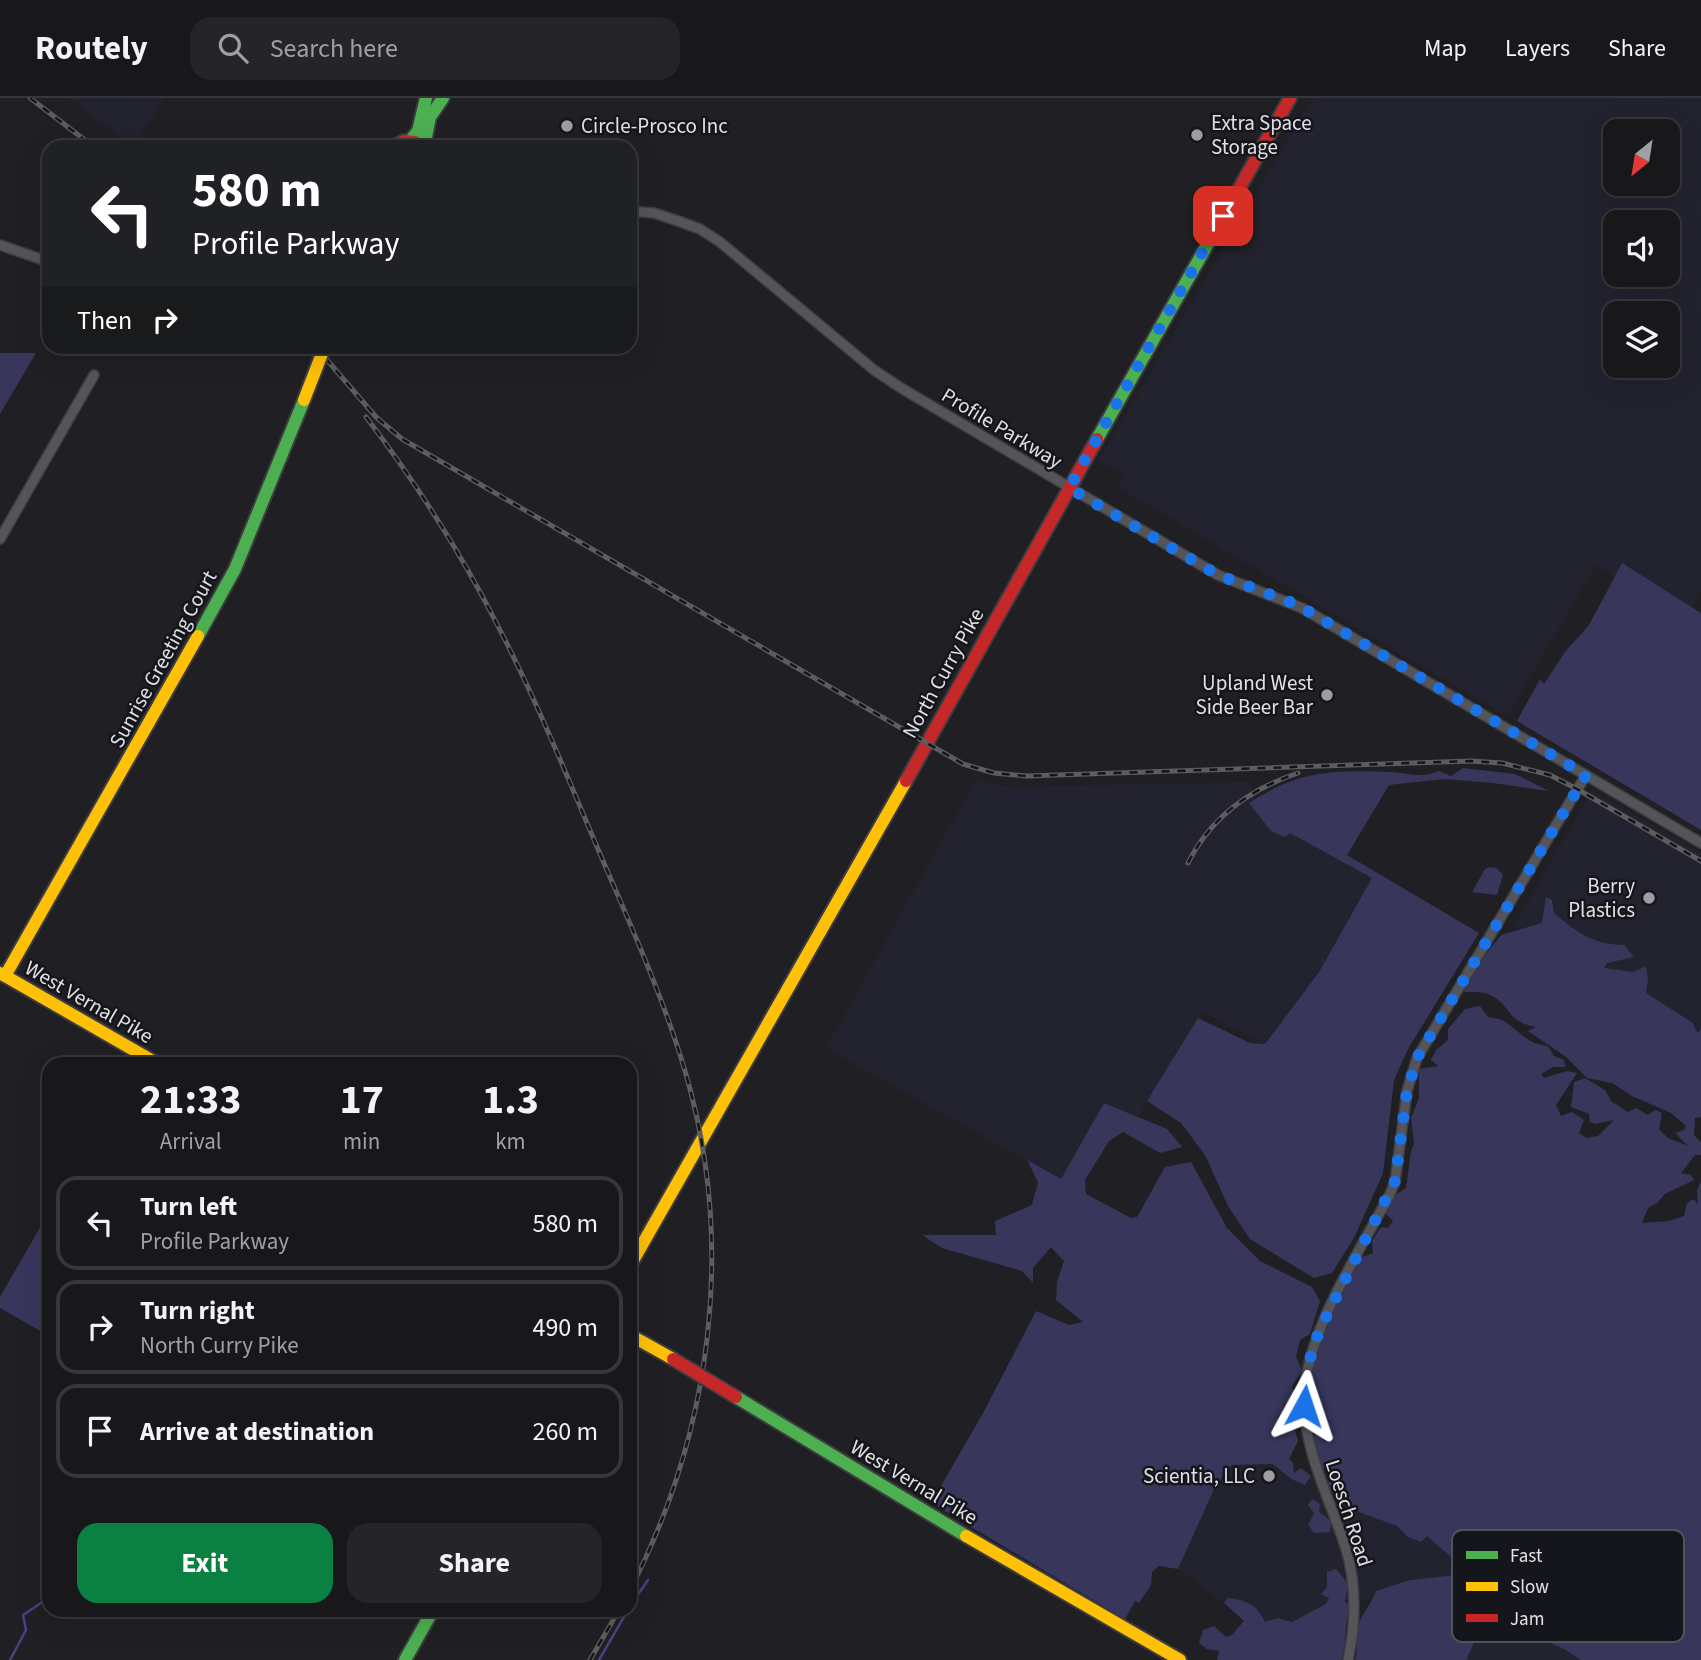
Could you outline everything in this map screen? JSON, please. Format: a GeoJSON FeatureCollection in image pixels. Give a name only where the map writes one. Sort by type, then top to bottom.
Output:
{"type":"FeatureCollection","features":[{"type":"Feature","properties":{"kind":"main road"},"geometry":{"type":"LineString","coordinates":[[419,140],[418,131],[426,98]]}},
{"type":"Feature","properties":{"kind":"main road"},"geometry":{"type":"LineString","coordinates":[[421,140],[430,117],[443,98]]}},
{"type":"Feature","properties":{"kind":"main road","name":"North Curry Pike"},"geometry":{"type":"LineString","coordinates":[[637,1254],[836,906],[1290,98]]}},
{"type":"Feature","properties":{"kind":"main road","name":"Sunrise Greeting Court"},"geometry":{"type":"LineString","coordinates":[[2,974],[155,714],[230,579],[322,354]]}},
{"type":"Feature","properties":{"kind":"main road","name":"West Vernal Pike"},"geometry":{"type":"LineString","coordinates":[[2,974],[146,1057]]}},
{"type":"Feature","properties":{"kind":"main road","name":"West Vernal Pike"},"geometry":{"type":"LineString","coordinates":[[637,1339],[896,1495],[1180,1660]]}},
{"type":"Feature","properties":{"kind":"main road"},"geometry":{"type":"LineString","coordinates":[[404,1660],[429,1617]]}},
{"type":"Feature","properties":{"kind":"street","name":"Profile Parkway"},"geometry":{"type":"LineString","coordinates":[[637,212],[654,213],[700,229],[739,257],[874,370],[1069,488],[1218,575],[1296,604],[1701,843]]}},
{"type":"Feature","properties":{"kind":"street"},"geometry":{"type":"LineString","coordinates":[[0,245],[42,260]]}},
{"type":"Feature","properties":{"kind":"street"},"geometry":{"type":"LineString","coordinates":[[0,539],[94,375]]}},
{"type":"Feature","properties":{"kind":"street","name":"Loesch Road"},"geometry":{"type":"LineString","coordinates":[[1348,1660],[1354,1629],[1354,1592],[1346,1549],[1316,1468],[1308,1438],[1304,1406],[1310,1359],[1329,1310],[1395,1181],[1407,1091],[1417,1058],[1586,775]]}},
{"type":"Feature","properties":{"kind":"shaded area"},"geometry":{"type":"Polygon","coordinates":[[[69,98],[164,98],[138,140],[125,140],[69,98]]]}},
{"type":"Feature","properties":{"kind":"shaded area"},"geometry":{"type":"Polygon","coordinates":[[[1313,98],[1701,98],[1701,591],[1686,617],[1596,565],[1507,716],[1118,487],[1124,475],[1099,460],[1313,98]]]}},
{"type":"Feature","properties":{"kind":"shaded area"},"geometry":{"type":"Polygon","coordinates":[[[0,353],[36,353],[0,414],[0,353]]]}},
{"type":"Feature","properties":{"kind":"shaded area"},"geometry":{"type":"Polygon","coordinates":[[[1622,563],[1701,613],[1701,830],[1517,721],[1540,679],[1544,684],[1565,652],[1589,625],[1622,563]]]}},
{"type":"Feature","properties":{"kind":"shaded area"},"geometry":{"type":"Polygon","coordinates":[[[1463,768],[1515,774],[1549,791],[1444,779],[1389,785],[1347,855],[1479,933],[1408,1049],[1394,1080],[1383,1173],[1354,1238],[1332,1273],[1314,1278],[1250,1239],[1228,1206],[1205,1155],[1181,1123],[1147,1101],[1198,1018],[1250,1043],[1265,1044],[1319,972],[1372,878],[1290,833],[1285,837],[1271,831],[1249,803],[1284,784],[1317,774],[1370,771],[1421,775],[1439,771],[1451,776],[1463,768]]]}},
{"type":"Feature","properties":{"kind":"shaded area"},"geometry":{"type":"Polygon","coordinates":[[[976,780],[1010,787],[1250,782],[1260,817],[1372,877],[1319,972],[1265,1044],[1202,1012],[1138,1116],[1104,1103],[1061,1180],[826,1048],[976,780]]]}},
{"type":"Feature","properties":{"kind":"shaded area"},"geometry":{"type":"Polygon","coordinates":[[[1592,790],[1701,853],[1699,1033],[1514,926],[1592,790]]]}},
{"type":"Feature","properties":{"kind":"shaded area"},"geometry":{"type":"Polygon","coordinates":[[[1496,868],[1503,875],[1497,895],[1472,892],[1485,869],[1496,868]]]}},
{"type":"Feature","properties":{"kind":"shaded area"},"geometry":{"type":"Polygon","coordinates":[[[1546,897],[1552,900],[1554,913],[1578,932],[1594,940],[1624,945],[1634,957],[1607,963],[1604,968],[1633,972],[1646,966],[1646,993],[1693,1023],[1696,1031],[1701,1029],[1701,1117],[1695,1118],[1694,1135],[1701,1142],[1701,1155],[1695,1155],[1681,1173],[1691,1175],[1694,1180],[1665,1194],[1648,1208],[1642,1223],[1669,1221],[1684,1216],[1687,1203],[1693,1199],[1698,1204],[1697,1191],[1701,1181],[1701,1660],[1581,1660],[1548,1642],[1684,1642],[1684,1530],[1452,1530],[1452,1558],[1427,1536],[1421,1542],[1408,1537],[1397,1526],[1348,1508],[1338,1492],[1326,1487],[1331,1477],[1318,1462],[1312,1444],[1318,1424],[1311,1417],[1309,1380],[1314,1367],[1313,1358],[1327,1326],[1326,1319],[1351,1261],[1373,1253],[1372,1241],[1381,1227],[1388,1228],[1393,1221],[1385,1213],[1391,1198],[1406,1188],[1414,1144],[1411,1118],[1419,1098],[1419,1069],[1438,1066],[1431,1060],[1436,1050],[1448,1040],[1448,1029],[1465,1009],[1480,1006],[1488,1017],[1502,1020],[1529,1040],[1548,1046],[1554,1056],[1564,1060],[1565,1067],[1553,1067],[1541,1074],[1544,1078],[1567,1071],[1577,1073],[1556,1105],[1561,1116],[1572,1112],[1584,1120],[1579,1133],[1586,1138],[1598,1136],[1614,1120],[1595,1124],[1590,1122],[1589,1114],[1571,1107],[1574,1082],[1585,1078],[1605,1090],[1612,1102],[1628,1112],[1636,1108],[1648,1115],[1655,1110],[1662,1113],[1659,1129],[1668,1138],[1688,1146],[1675,1133],[1684,1130],[1686,1126],[1671,1113],[1632,1096],[1612,1083],[1587,1078],[1566,1057],[1528,1031],[1536,1027],[1516,1019],[1493,996],[1481,992],[1464,992],[1469,976],[1501,935],[1542,923],[1546,897]]]}},
{"type":"Feature","properties":{"kind":"shaded area"},"geometry":{"type":"Polygon","coordinates":[[[1104,1103],[1167,1129],[1182,1147],[1160,1153],[1123,1132],[1109,1141],[1085,1180],[1086,1194],[1131,1218],[1137,1217],[1165,1167],[1191,1162],[1227,1228],[1260,1261],[1312,1287],[1320,1301],[1310,1334],[1300,1340],[1296,1356],[1302,1371],[1292,1387],[1297,1400],[1290,1413],[1298,1441],[1289,1459],[1293,1463],[1294,1473],[1301,1468],[1311,1476],[1305,1485],[1291,1479],[1273,1464],[1232,1465],[1215,1487],[1178,1569],[1159,1566],[1152,1572],[1151,1585],[1139,1603],[1135,1601],[1125,1619],[938,1507],[934,1498],[982,1415],[1036,1311],[1069,1325],[1083,1322],[1056,1300],[1057,1282],[1064,1261],[1051,1247],[1033,1268],[1033,1283],[1022,1271],[942,1248],[922,1235],[996,1235],[995,1221],[1032,1205],[1038,1182],[1027,1160],[1061,1179],[1104,1103]]]}},
{"type":"Feature","properties":{"kind":"shaded area"},"geometry":{"type":"Polygon","coordinates":[[[42,1224],[42,1332],[0,1308],[0,1297],[42,1224]]]}},
{"type":"Feature","properties":{"kind":"shaded area"},"geometry":{"type":"Polygon","coordinates":[[[1318,1462],[1328,1471],[1348,1508],[1397,1526],[1408,1537],[1421,1542],[1427,1536],[1452,1557],[1452,1576],[1410,1580],[1376,1591],[1373,1598],[1345,1602],[1327,1587],[1321,1594],[1329,1598],[1326,1604],[1292,1622],[1278,1618],[1265,1622],[1228,1598],[1224,1603],[1178,1569],[1215,1487],[1232,1465],[1273,1464],[1291,1479],[1311,1476],[1318,1462]]]}},
{"type":"Feature","properties":{"kind":"shaded area"},"geometry":{"type":"Polygon","coordinates":[[[1312,1499],[1320,1504],[1319,1512],[1331,1521],[1330,1532],[1314,1533],[1308,1525],[1314,1513],[1308,1505],[1312,1499]]]}},
{"type":"Feature","properties":{"kind":"shaded area"},"geometry":{"type":"Polygon","coordinates":[[[1336,1569],[1348,1583],[1345,1602],[1351,1606],[1341,1660],[1217,1660],[1219,1651],[1207,1649],[1199,1643],[1203,1630],[1214,1626],[1226,1637],[1232,1635],[1244,1621],[1224,1603],[1228,1598],[1251,1604],[1265,1622],[1278,1618],[1292,1622],[1326,1604],[1329,1598],[1321,1594],[1327,1587],[1327,1572],[1336,1569]]]}},
{"type":"Feature","properties":{"kind":"shaded area"},"geometry":{"type":"Polygon","coordinates":[[[1452,1576],[1452,1642],[1474,1642],[1466,1660],[1355,1660],[1360,1621],[1376,1591],[1410,1580],[1452,1576]]]}},
{"type":"Feature","properties":{"kind":"shaded area"},"geometry":{"type":"Polygon","coordinates":[[[1474,1642],[1548,1642],[1581,1660],[1466,1660],[1474,1642]]]}},
{"type":"Feature","properties":{"kind":"waterway"},"geometry":{"type":"LineString","coordinates":[[637,1596],[648,1580]]}},
{"type":"Feature","properties":{"kind":"waterway"},"geometry":{"type":"LineString","coordinates":[[10,1660],[26,1630],[23,1615],[42,1601]]}},
{"type":"Feature","properties":{"kind":"waterway"},"geometry":{"type":"LineString","coordinates":[[599,1660],[624,1617]]}},
{"type":"Feature","properties":{"kind":"railway"},"geometry":{"type":"LineString","coordinates":[[30,98],[85,140]]}},
{"type":"Feature","properties":{"kind":"railway"},"geometry":{"type":"LineString","coordinates":[[322,354],[376,417],[402,439],[963,764],[994,773],[1027,776],[1471,761],[1502,763],[1550,775],[1701,861]]}},
{"type":"Feature","properties":{"kind":"railway"},"geometry":{"type":"LineString","coordinates":[[366,417],[421,494],[455,548],[524,679],[652,977],[685,1071],[701,1136],[709,1203],[712,1269],[707,1336],[697,1402],[680,1466],[658,1529],[637,1575]]}},
{"type":"Feature","properties":{"kind":"railway"},"geometry":{"type":"LineString","coordinates":[[1188,863],[1208,832],[1234,807],[1264,787],[1298,773]]}},
{"type":"Feature","properties":{"kind":"railway"},"geometry":{"type":"LineString","coordinates":[[590,1660],[615,1617]]}},
{"type":"Feature","properties":{"kind":"traffic: fast"},"geometry":{"type":"LineString","coordinates":[[411,140],[418,131],[426,98]]}},
{"type":"Feature","properties":{"kind":"traffic: fast"},"geometry":{"type":"LineString","coordinates":[[425,140],[430,117],[443,98]]}},
{"type":"Feature","properties":{"kind":"traffic: fast"},"geometry":{"type":"LineString","coordinates":[[1097,439],[1235,196]]}},
{"type":"Feature","properties":{"kind":"traffic: fast"},"geometry":{"type":"LineString","coordinates":[[198,636],[235,569],[304,400]]}},
{"type":"Feature","properties":{"kind":"traffic: fast"},"geometry":{"type":"LineString","coordinates":[[736,1397],[966,1536]]}},
{"type":"Feature","properties":{"kind":"traffic: fast"},"geometry":{"type":"LineString","coordinates":[[405,1660],[429,1617]]}},
{"type":"Feature","properties":{"kind":"traffic: slow"},"geometry":{"type":"LineString","coordinates":[[304,400],[322,354]]}},
{"type":"Feature","properties":{"kind":"traffic: slow"},"geometry":{"type":"LineString","coordinates":[[5,976],[198,636]]}},
{"type":"Feature","properties":{"kind":"traffic: slow"},"geometry":{"type":"LineString","coordinates":[[637,1254],[906,781]]}},
{"type":"Feature","properties":{"kind":"traffic: slow"},"geometry":{"type":"LineString","coordinates":[[0,973],[146,1057]]}},
{"type":"Feature","properties":{"kind":"traffic: slow"},"geometry":{"type":"LineString","coordinates":[[637,1339],[673,1359]]}},
{"type":"Feature","properties":{"kind":"traffic: slow"},"geometry":{"type":"LineString","coordinates":[[966,1536],[1180,1660]]}},
{"type":"Feature","properties":{"kind":"traffic: jam"},"geometry":{"type":"LineString","coordinates":[[1235,196],[1290,98]]}},
{"type":"Feature","properties":{"kind":"traffic: jam"},"geometry":{"type":"LineString","coordinates":[[906,781],[1097,439]]}},
{"type":"Feature","properties":{"kind":"traffic: jam"},"geometry":{"type":"LineString","coordinates":[[673,1359],[736,1397]]}},
{"type":"Feature","properties":{"kind":"place","name":"Circle-Prosco Inc"},"geometry":{"type":"Point","coordinates":[567,126]}},
{"type":"Feature","properties":{"kind":"place","name":"Extra Space Storage"},"geometry":{"type":"Point","coordinates":[1197,135]}},
{"type":"Feature","properties":{"kind":"place","name":"Upland West Side Beer Bar"},"geometry":{"type":"Point","coordinates":[1327,695]}},
{"type":"Feature","properties":{"kind":"place","name":"Berry Plastics"},"geometry":{"type":"Point","coordinates":[1649,898]}},
{"type":"Feature","properties":{"kind":"place","name":"Scientia, LLC"},"geometry":{"type":"Point","coordinates":[1269,1476]}},
{"type":"Feature","properties":{"kind":"route"},"geometry":{"type":"LineString","coordinates":[[1223,216],[1069,488],[1218,575],[1296,604],[1586,775],[1417,1058],[1407,1091],[1395,1181],[1319,1331],[1310,1359],[1304,1406]]}}]}
